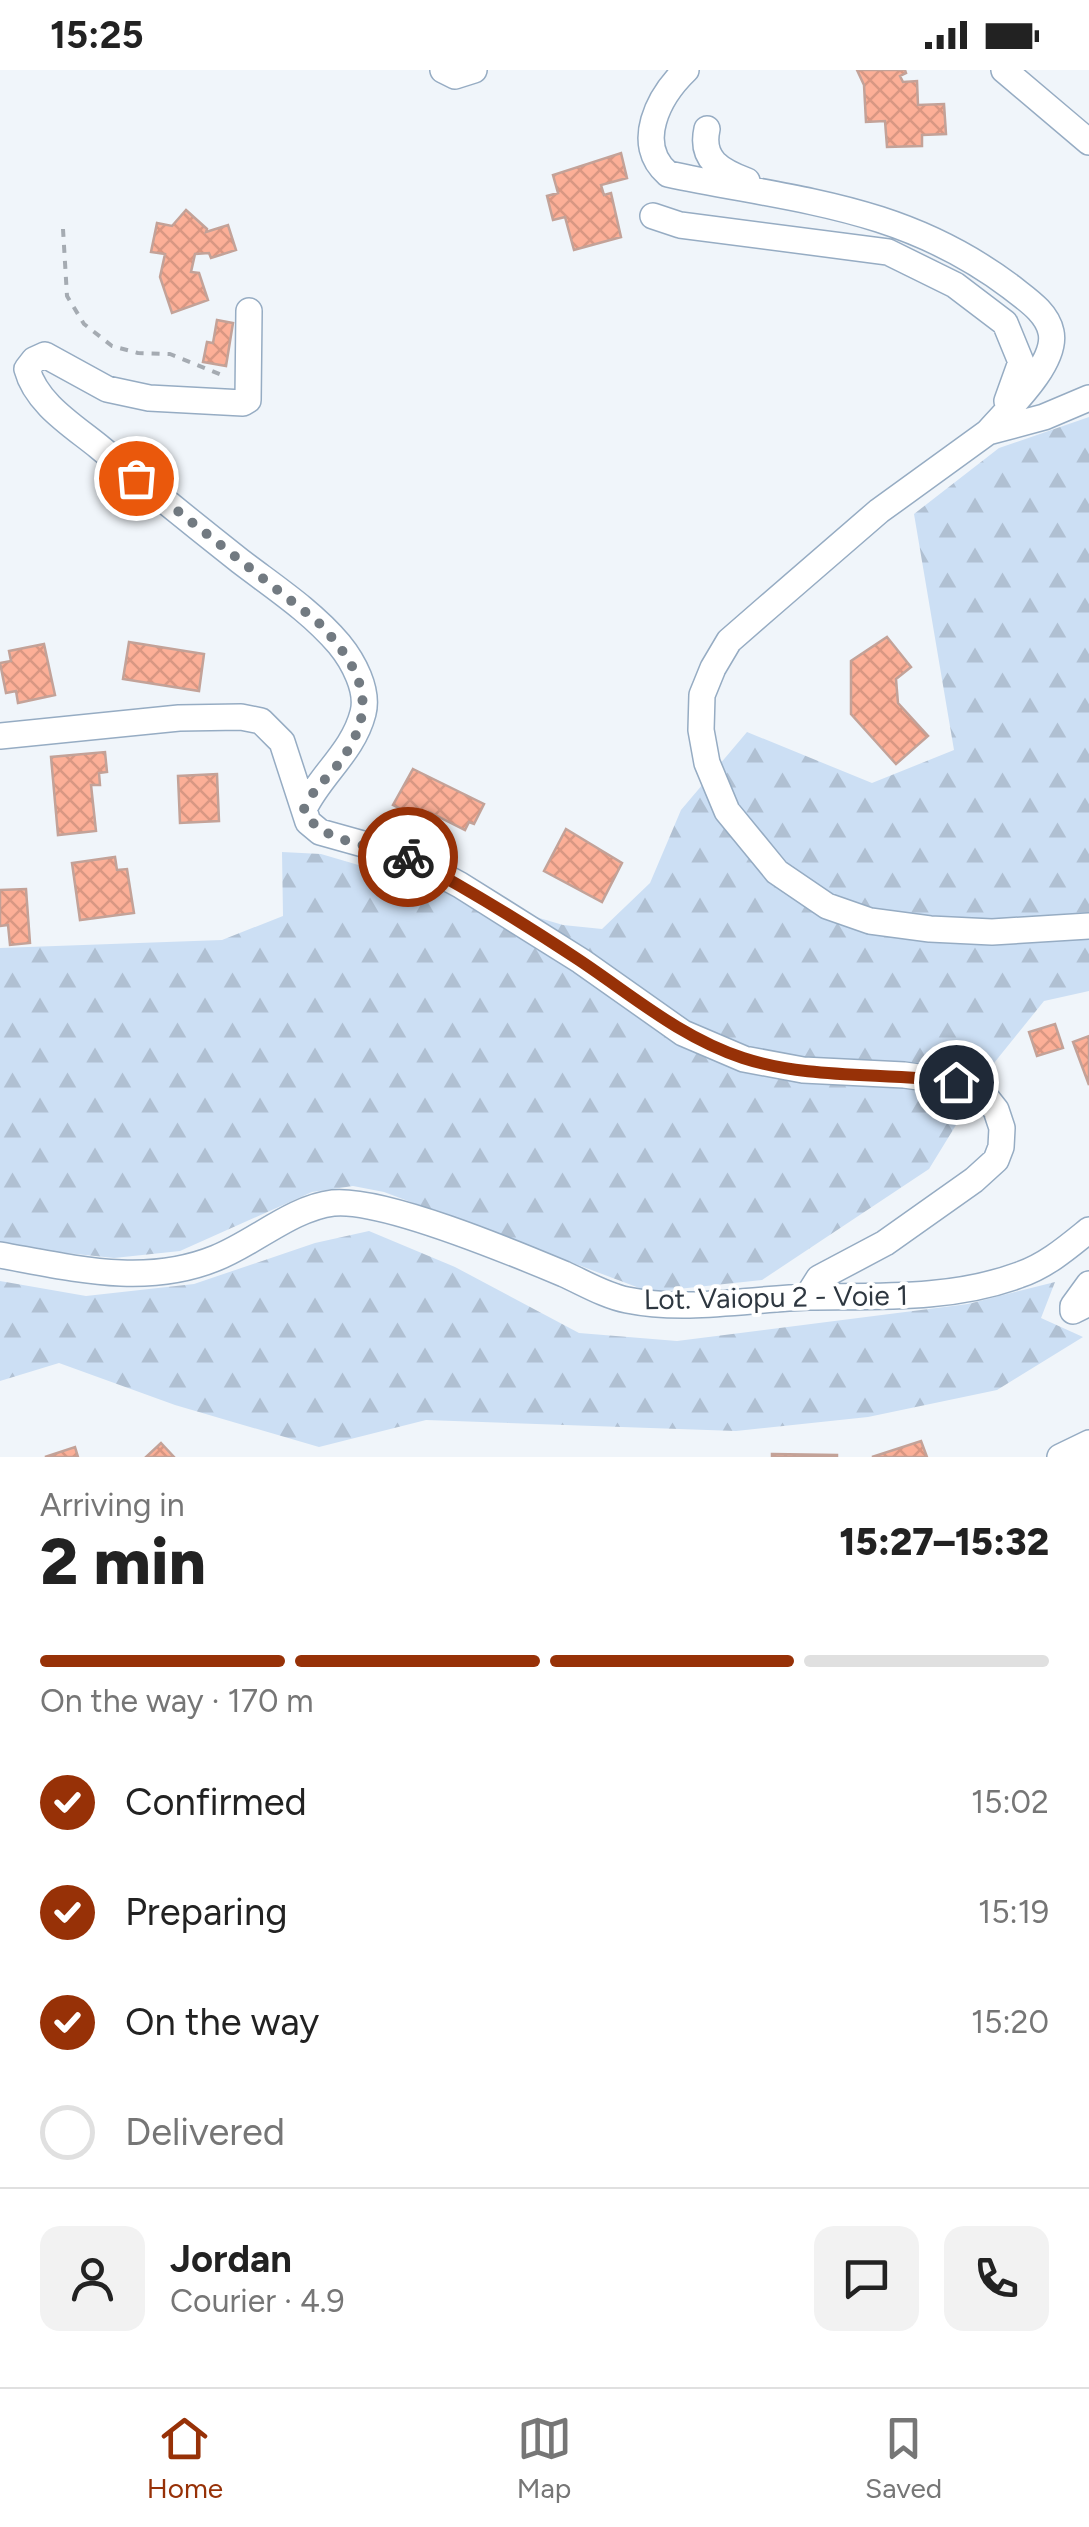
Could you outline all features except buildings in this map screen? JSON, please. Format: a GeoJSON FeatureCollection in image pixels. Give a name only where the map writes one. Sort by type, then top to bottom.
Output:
{"type":"FeatureCollection","features":[{"type":"Feature","properties":{"kind":"street"},"geometry":{"type":"LineString","coordinates":[[443,70],[454,76],[474,70]]}},
{"type":"Feature","properties":{"kind":"street"},"geometry":{"type":"LineString","coordinates":[[660,104],[665,70]]}},
{"type":"Feature","properties":{"kind":"street"},"geometry":{"type":"LineString","coordinates":[[686,70],[660,104],[652,122],[650,145],[658,165],[668,174],[848,208],[901,224],[989,270],[1029,301],[1045,318],[1052,334],[1049,356],[995,424],[879,511],[729,641],[702,694],[701,730],[707,763],[727,811],[777,872],[826,906],[870,921],[992,932],[1089,926]]}},
{"type":"Feature","properties":{"kind":"street"},"geometry":{"type":"LineString","coordinates":[[1004,70],[1089,142]]}},
{"type":"Feature","properties":{"kind":"street"},"geometry":{"type":"LineString","coordinates":[[708,130],[704,144],[710,159],[731,175],[772,194]]}},
{"type":"Feature","properties":{"kind":"street"},"geometry":{"type":"LineString","coordinates":[[653,216],[680,225],[878,249],[955,285],[1005,323],[1020,362],[995,424]]}},
{"type":"Feature","properties":{"kind":"street"},"geometry":{"type":"LineString","coordinates":[[249,312],[248,400],[242,404],[150,398],[108,389],[45,355],[27,369],[40,396],[166,503],[318,622],[358,672],[364,710],[351,742],[332,772],[312,790],[304,809]]}},
{"type":"Feature","properties":{"kind":"street"},"geometry":{"type":"LineString","coordinates":[[995,424],[1044,417],[1089,398]]}},
{"type":"Feature","properties":{"kind":"street"},"geometry":{"type":"LineString","coordinates":[[0,736],[179,718],[252,718],[269,727],[282,742],[308,822],[320,832],[406,856],[460,885],[580,961],[682,1033],[744,1059],[803,1070],[956,1082],[981,1091],[996,1110],[1002,1128],[1002,1147],[996,1160],[886,1243],[819,1278],[807,1297]]}},
{"type":"Feature","properties":{"kind":"street","name":"Lot. Vaiopu 2 - Voie 1"},"geometry":{"type":"LineString","coordinates":[[0,1256],[114,1274],[166,1273],[217,1258],[308,1211],[331,1203],[360,1204],[459,1234],[625,1300],[672,1304],[807,1297],[876,1298],[996,1281],[1043,1264],[1089,1230]]}},
{"type":"Feature","properties":{"kind":"street"},"geometry":{"type":"LineString","coordinates":[[1089,1284],[1072,1306],[1073,1311],[1089,1303]]}},
{"type":"Feature","properties":{"kind":"street"},"geometry":{"type":"LineString","coordinates":[[1060,1457],[1089,1443]]}},
{"type":"Feature","properties":{"kind":"path"},"geometry":{"type":"LineString","coordinates":[[63,229],[67,296],[84,324],[112,346],[138,353],[170,354],[249,386]]}},
{"type":"Feature","properties":{"kind":"green space"},"geometry":{"type":"Polygon","coordinates":[[[1089,417],[1089,991],[1044,1001],[994,1063],[929,1169],[762,1280],[650,1292],[384,1192],[353,1186],[312,1192],[180,1251],[114,1258],[0,1246],[0,948],[222,940],[283,916],[282,852],[321,854],[563,925],[602,929],[650,883],[681,810],[747,732],[872,783],[954,750],[914,514],[999,448],[1089,417]]]}},
{"type":"Feature","properties":{"kind":"green space"},"geometry":{"type":"Polygon","coordinates":[[[369,1231],[455,1267],[579,1333],[677,1341],[968,1304],[1055,1282],[1041,1318],[1083,1337],[997,1390],[868,1417],[736,1431],[426,1420],[319,1447],[175,1405],[59,1363],[0,1381],[0,1281],[86,1296],[194,1284],[315,1243],[369,1231]]]}},
{"type":"Feature","properties":{"kind":"way so far"},"geometry":{"type":"LineString","coordinates":[[136,478],[318,622],[341,646],[358,672],[364,710],[351,742],[332,772],[312,790],[304,809],[308,822],[320,832],[408,857]]}},
{"type":"Feature","properties":{"kind":"route"},"geometry":{"type":"LineString","coordinates":[[408,857],[580,961],[682,1033],[744,1059],[803,1070],[956,1082]]}}]}
